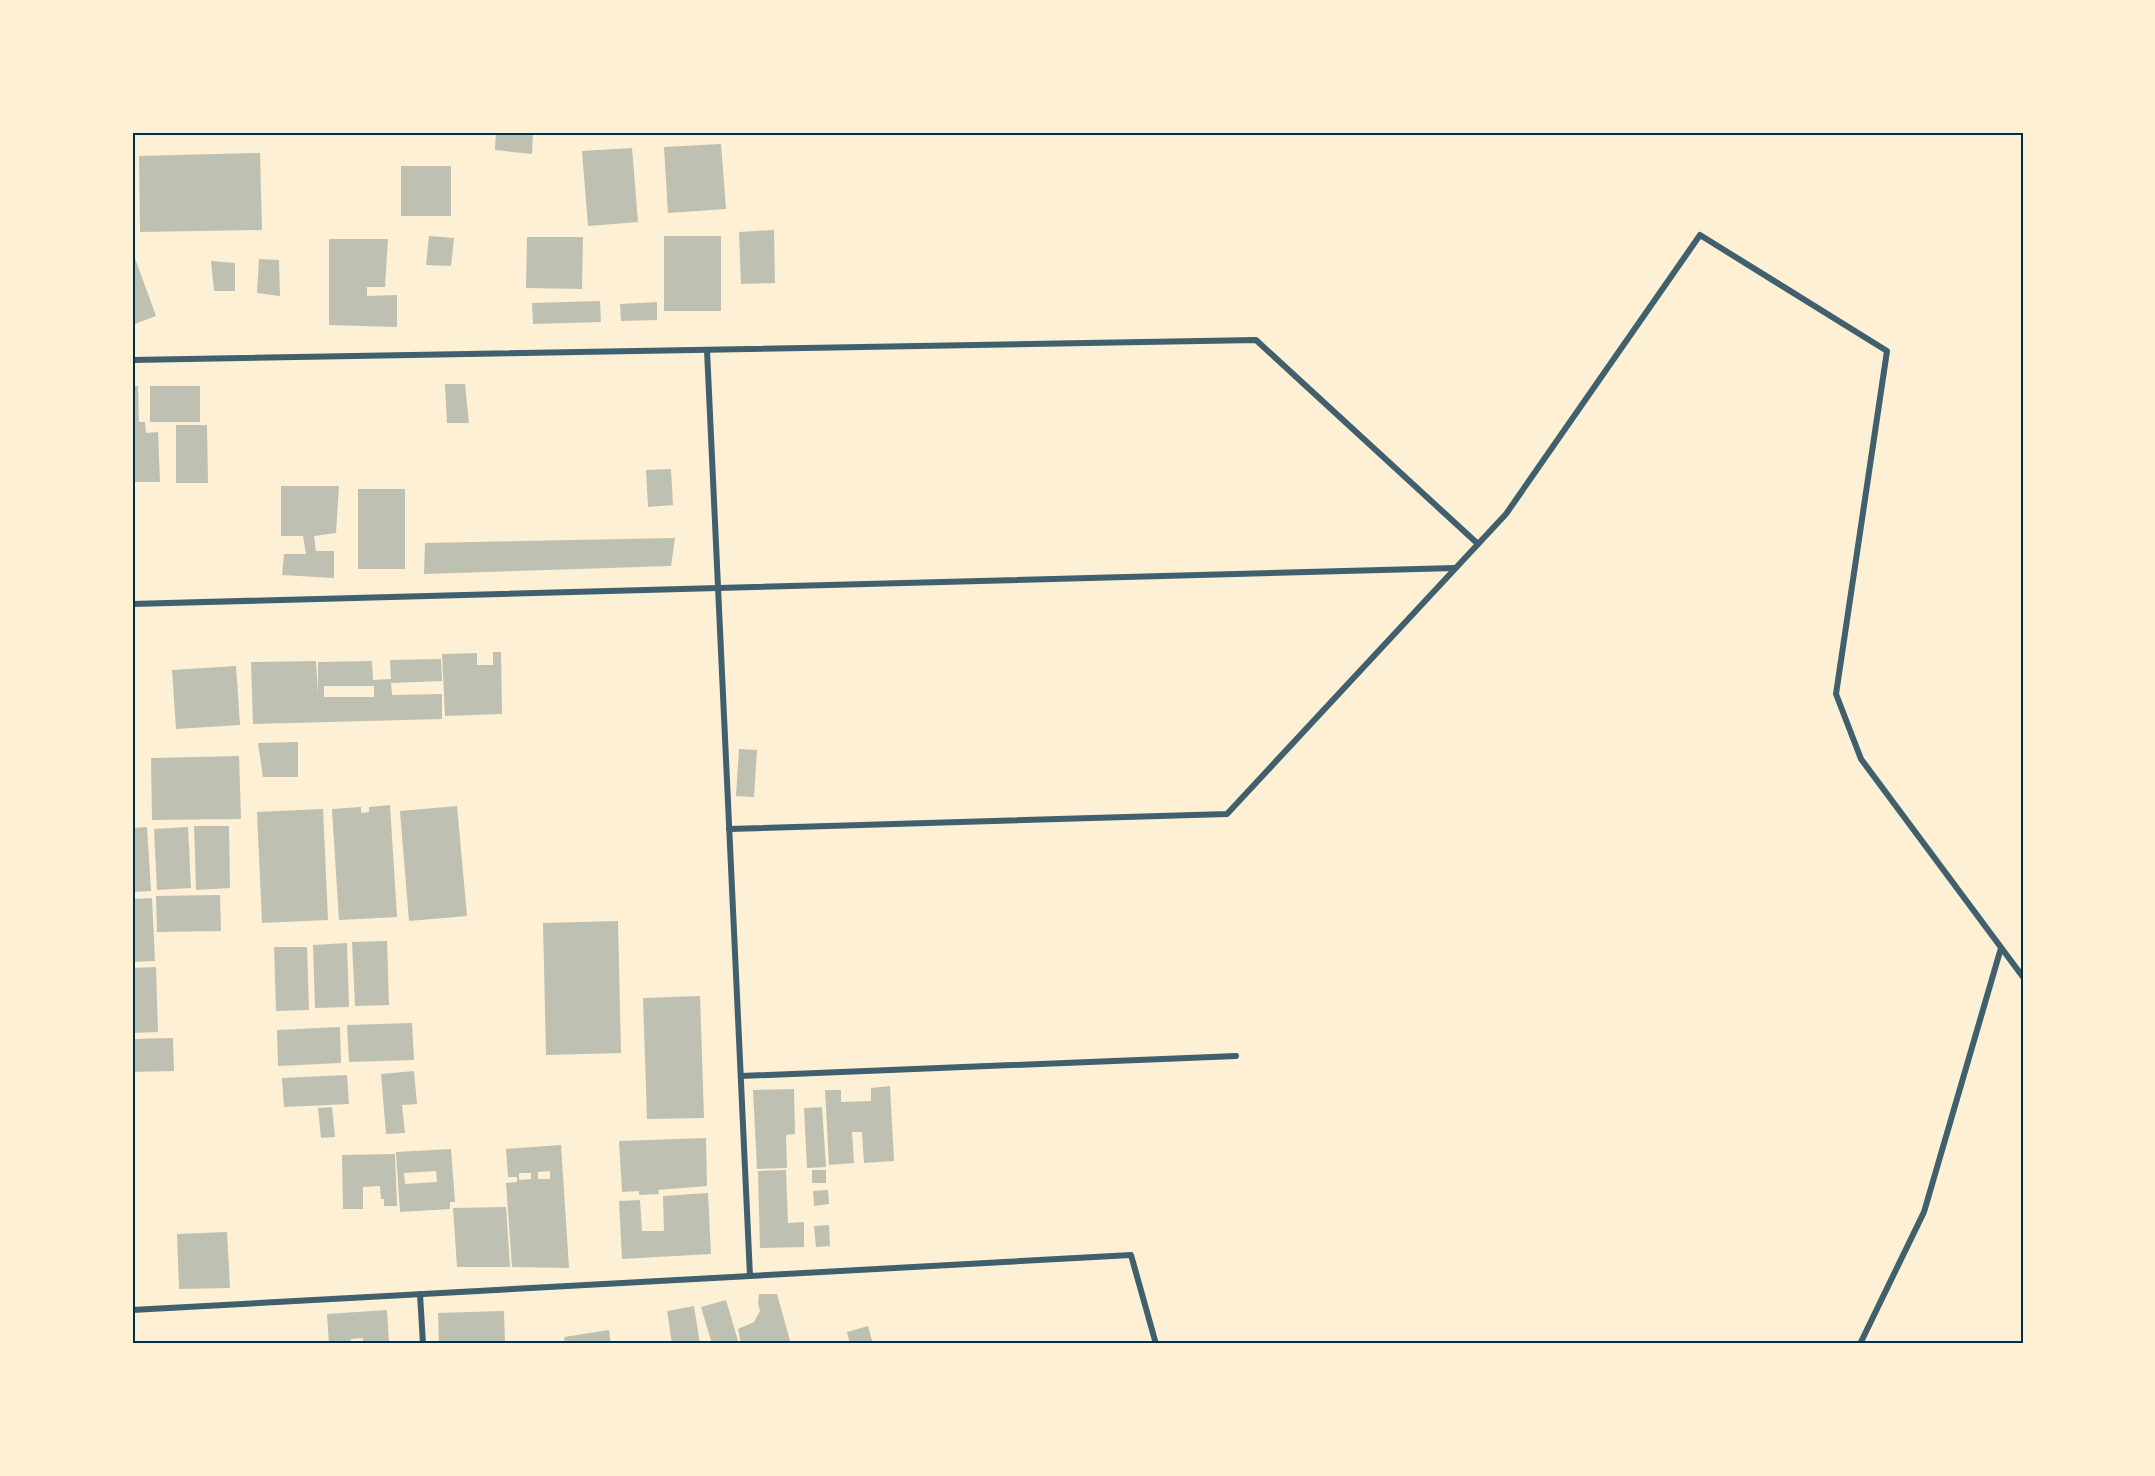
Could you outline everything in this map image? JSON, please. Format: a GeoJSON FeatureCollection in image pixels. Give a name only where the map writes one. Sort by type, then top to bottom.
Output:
{"type":"FeatureCollection","features":[{"type":"Feature","properties":{"kind":"street"},"geometry":{"type":"LineString","coordinates":[[729,829],[1227,814],[1506,514],[1700,235],[1887,351],[1836,694],[1861,759],[2023,977]]}},
{"type":"Feature","properties":{"kind":"street"},"geometry":{"type":"LineString","coordinates":[[132,360],[1256,340],[1478,544]]}},
{"type":"Feature","properties":{"kind":"street"},"geometry":{"type":"LineString","coordinates":[[707,350],[750,1276]]}},
{"type":"Feature","properties":{"kind":"street"},"geometry":{"type":"LineString","coordinates":[[132,604],[1455,568]]}},
{"type":"Feature","properties":{"kind":"street"},"geometry":{"type":"LineString","coordinates":[[1860,1344],[1924,1212],[2001,948]]}},
{"type":"Feature","properties":{"kind":"street"},"geometry":{"type":"LineString","coordinates":[[741,1076],[1236,1056]]}},
{"type":"Feature","properties":{"kind":"street"},"geometry":{"type":"LineString","coordinates":[[132,1310],[1131,1255],[1156,1344]]}},
{"type":"Feature","properties":{"kind":"street"},"geometry":{"type":"LineString","coordinates":[[420,1294],[423,1344]]}},
{"type":"Feature","properties":{"kind":"building"},"geometry":{"type":"Polygon","coordinates":[[[496,132],[533,134],[532,154],[495,150],[496,132]]]}},
{"type":"Feature","properties":{"kind":"building"},"geometry":{"type":"Polygon","coordinates":[[[721,144],[726,209],[668,213],[664,147],[721,144]]]}},
{"type":"Feature","properties":{"kind":"building"},"geometry":{"type":"Polygon","coordinates":[[[632,148],[638,222],[588,226],[582,151],[632,148]]]}},
{"type":"Feature","properties":{"kind":"building"},"geometry":{"type":"Polygon","coordinates":[[[260,153],[262,230],[140,232],[139,156],[260,153]]]}},
{"type":"Feature","properties":{"kind":"building"},"geometry":{"type":"Polygon","coordinates":[[[401,166],[451,166],[451,216],[401,216],[401,166]]]}},
{"type":"Feature","properties":{"kind":"building"},"geometry":{"type":"Polygon","coordinates":[[[774,230],[775,283],[741,284],[739,232],[774,230]]]}},
{"type":"Feature","properties":{"kind":"building"},"geometry":{"type":"Polygon","coordinates":[[[429,236],[454,238],[451,266],[426,265],[429,236]]]}},
{"type":"Feature","properties":{"kind":"building"},"geometry":{"type":"Polygon","coordinates":[[[664,236],[721,236],[721,311],[664,311],[664,236]]]}},
{"type":"Feature","properties":{"kind":"building"},"geometry":{"type":"Polygon","coordinates":[[[527,237],[583,237],[582,289],[526,288],[527,237]]]}},
{"type":"Feature","properties":{"kind":"building"},"geometry":{"type":"Polygon","coordinates":[[[329,239],[388,239],[385,287],[367,287],[367,296],[397,295],[397,327],[329,325],[329,239]]]}},
{"type":"Feature","properties":{"kind":"building"},"geometry":{"type":"Polygon","coordinates":[[[132,250],[156,316],[132,325],[132,250]]]}},
{"type":"Feature","properties":{"kind":"building"},"geometry":{"type":"Polygon","coordinates":[[[259,259],[279,260],[280,296],[257,293],[259,259]]]}},
{"type":"Feature","properties":{"kind":"building"},"geometry":{"type":"Polygon","coordinates":[[[211,261],[235,263],[235,291],[214,291],[211,261]]]}},
{"type":"Feature","properties":{"kind":"building"},"geometry":{"type":"Polygon","coordinates":[[[600,301],[601,322],[533,324],[532,303],[600,301]]]}},
{"type":"Feature","properties":{"kind":"building"},"geometry":{"type":"Polygon","coordinates":[[[657,302],[657,320],[621,321],[620,304],[657,302]]]}},
{"type":"Feature","properties":{"kind":"building"},"geometry":{"type":"Polygon","coordinates":[[[445,384],[465,384],[469,423],[447,423],[445,384]]]}},
{"type":"Feature","properties":{"kind":"building"},"geometry":{"type":"Polygon","coordinates":[[[132,386],[138,386],[139,422],[145,422],[146,433],[158,432],[160,482],[132,482],[132,386]]]}},
{"type":"Feature","properties":{"kind":"building"},"geometry":{"type":"Polygon","coordinates":[[[150,386],[200,386],[200,422],[150,422],[150,386]]]}},
{"type":"Feature","properties":{"kind":"building"},"geometry":{"type":"Polygon","coordinates":[[[176,425],[207,425],[208,483],[176,483],[176,425]]]}},
{"type":"Feature","properties":{"kind":"building"},"geometry":{"type":"Polygon","coordinates":[[[671,469],[673,505],[648,507],[646,470],[671,469]]]}},
{"type":"Feature","properties":{"kind":"building"},"geometry":{"type":"Polygon","coordinates":[[[281,486],[339,486],[336,533],[314,536],[316,551],[334,551],[334,578],[282,575],[284,554],[306,554],[303,536],[281,536],[281,486]]]}},
{"type":"Feature","properties":{"kind":"building"},"geometry":{"type":"Polygon","coordinates":[[[358,489],[405,489],[405,569],[358,569],[358,489]]]}},
{"type":"Feature","properties":{"kind":"building"},"geometry":{"type":"Polygon","coordinates":[[[675,538],[671,566],[424,574],[425,543],[675,538]]]}},
{"type":"Feature","properties":{"kind":"building"},"geometry":{"type":"Polygon","coordinates":[[[493,652],[501,652],[502,714],[445,716],[442,654],[477,653],[477,665],[493,665],[493,652]]]}},
{"type":"Feature","properties":{"kind":"building"},"geometry":{"type":"Polygon","coordinates":[[[441,659],[442,681],[391,683],[392,695],[442,694],[442,719],[253,724],[251,662],[316,661],[318,694],[318,662],[372,661],[373,680],[391,679],[390,660],[441,659]],[[324,686],[324,697],[374,697],[374,686],[324,686]]]}},
{"type":"Feature","properties":{"kind":"building"},"geometry":{"type":"Polygon","coordinates":[[[236,666],[240,725],[176,729],[172,670],[236,666]]]}},
{"type":"Feature","properties":{"kind":"building"},"geometry":{"type":"Polygon","coordinates":[[[298,742],[298,777],[263,777],[258,743],[298,742]]]}},
{"type":"Feature","properties":{"kind":"building"},"geometry":{"type":"Polygon","coordinates":[[[739,749],[757,750],[754,797],[736,796],[739,749]]]}},
{"type":"Feature","properties":{"kind":"building"},"geometry":{"type":"Polygon","coordinates":[[[239,756],[241,819],[152,820],[151,758],[239,756]]]}},
{"type":"Feature","properties":{"kind":"building"},"geometry":{"type":"Polygon","coordinates":[[[390,805],[397,917],[339,920],[332,809],[361,807],[361,813],[369,812],[369,807],[390,805]]]}},
{"type":"Feature","properties":{"kind":"building"},"geometry":{"type":"Polygon","coordinates":[[[457,806],[467,916],[409,921],[400,811],[457,806]]]}},
{"type":"Feature","properties":{"kind":"building"},"geometry":{"type":"Polygon","coordinates":[[[323,809],[328,920],[262,923],[257,812],[323,809]]]}},
{"type":"Feature","properties":{"kind":"building"},"geometry":{"type":"Polygon","coordinates":[[[194,826],[229,826],[230,888],[196,890],[194,826]]]}},
{"type":"Feature","properties":{"kind":"building"},"geometry":{"type":"Polygon","coordinates":[[[147,827],[151,891],[132,892],[132,828],[147,827]]]}},
{"type":"Feature","properties":{"kind":"building"},"geometry":{"type":"Polygon","coordinates":[[[188,827],[191,888],[157,890],[154,829],[188,827]]]}},
{"type":"Feature","properties":{"kind":"building"},"geometry":{"type":"Polygon","coordinates":[[[220,895],[221,931],[157,932],[156,896],[220,895]]]}},
{"type":"Feature","properties":{"kind":"building"},"geometry":{"type":"Polygon","coordinates":[[[152,898],[155,961],[132,962],[132,899],[152,898]]]}},
{"type":"Feature","properties":{"kind":"building"},"geometry":{"type":"Polygon","coordinates":[[[618,921],[621,1053],[546,1055],[543,923],[618,921]]]}},
{"type":"Feature","properties":{"kind":"building"},"geometry":{"type":"Polygon","coordinates":[[[387,941],[389,1005],[355,1006],[352,942],[387,941]]]}},
{"type":"Feature","properties":{"kind":"building"},"geometry":{"type":"Polygon","coordinates":[[[347,943],[349,1007],[315,1008],[313,945],[347,943]]]}},
{"type":"Feature","properties":{"kind":"building"},"geometry":{"type":"Polygon","coordinates":[[[274,947],[307,947],[309,1010],[276,1011],[274,947]]]}},
{"type":"Feature","properties":{"kind":"building"},"geometry":{"type":"Polygon","coordinates":[[[156,967],[158,1032],[132,1033],[132,968],[156,967]]]}},
{"type":"Feature","properties":{"kind":"building"},"geometry":{"type":"Polygon","coordinates":[[[700,996],[704,1118],[647,1119],[643,998],[700,996]]]}},
{"type":"Feature","properties":{"kind":"building"},"geometry":{"type":"Polygon","coordinates":[[[412,1023],[414,1060],[349,1062],[347,1025],[412,1023]]]}},
{"type":"Feature","properties":{"kind":"building"},"geometry":{"type":"Polygon","coordinates":[[[340,1027],[341,1063],[278,1066],[277,1030],[340,1027]]]}},
{"type":"Feature","properties":{"kind":"building"},"geometry":{"type":"Polygon","coordinates":[[[173,1038],[174,1071],[132,1072],[132,1039],[173,1038]]]}},
{"type":"Feature","properties":{"kind":"building"},"geometry":{"type":"Polygon","coordinates":[[[414,1071],[417,1104],[402,1105],[405,1133],[386,1134],[381,1074],[414,1071]]]}},
{"type":"Feature","properties":{"kind":"building"},"geometry":{"type":"Polygon","coordinates":[[[347,1075],[349,1104],[284,1107],[282,1078],[347,1075]]]}},
{"type":"Feature","properties":{"kind":"building"},"geometry":{"type":"Polygon","coordinates":[[[890,1086],[894,1161],[864,1163],[862,1132],[852,1132],[854,1163],[829,1165],[825,1090],[841,1090],[841,1102],[871,1101],[871,1088],[890,1086]]]}},
{"type":"Feature","properties":{"kind":"building"},"geometry":{"type":"Polygon","coordinates":[[[794,1089],[795,1134],[786,1135],[787,1168],[757,1169],[753,1090],[794,1089]]]}},
{"type":"Feature","properties":{"kind":"building"},"geometry":{"type":"Polygon","coordinates":[[[332,1107],[335,1137],[321,1138],[318,1108],[332,1107]]]}},
{"type":"Feature","properties":{"kind":"building"},"geometry":{"type":"Polygon","coordinates":[[[822,1107],[826,1167],[807,1168],[804,1108],[822,1107]]]}},
{"type":"Feature","properties":{"kind":"building"},"geometry":{"type":"Polygon","coordinates":[[[706,1138],[707,1186],[658,1190],[659,1194],[639,1195],[639,1191],[622,1192],[619,1141],[706,1138]]]}},
{"type":"Feature","properties":{"kind":"building"},"geometry":{"type":"Polygon","coordinates":[[[561,1145],[569,1268],[512,1267],[506,1183],[517,1182],[517,1177],[508,1177],[506,1149],[561,1145]],[[550,1171],[538,1172],[538,1179],[550,1179],[550,1171]],[[519,1173],[519,1180],[531,1179],[531,1173],[519,1173]]]}},
{"type":"Feature","properties":{"kind":"building"},"geometry":{"type":"Polygon","coordinates":[[[451,1149],[455,1202],[450,1202],[450,1209],[400,1212],[396,1152],[451,1149]],[[436,1171],[404,1173],[405,1184],[437,1182],[436,1171]]]}},
{"type":"Feature","properties":{"kind":"building"},"geometry":{"type":"Polygon","coordinates":[[[395,1154],[397,1206],[384,1206],[380,1186],[363,1187],[363,1209],[343,1209],[342,1155],[395,1154]]]}},
{"type":"Feature","properties":{"kind":"building"},"geometry":{"type":"Polygon","coordinates":[[[786,1170],[788,1223],[804,1222],[804,1247],[760,1248],[758,1171],[786,1170]]]}},
{"type":"Feature","properties":{"kind":"building"},"geometry":{"type":"Polygon","coordinates":[[[812,1170],[826,1170],[826,1183],[812,1183],[812,1170]]]}},
{"type":"Feature","properties":{"kind":"building"},"geometry":{"type":"Polygon","coordinates":[[[828,1190],[829,1204],[814,1206],[813,1191],[828,1190]]]}},
{"type":"Feature","properties":{"kind":"building"},"geometry":{"type":"Polygon","coordinates":[[[708,1193],[711,1254],[622,1259],[619,1201],[640,1200],[642,1231],[664,1231],[663,1196],[708,1193]]]}},
{"type":"Feature","properties":{"kind":"building"},"geometry":{"type":"Polygon","coordinates":[[[506,1207],[510,1267],[457,1267],[453,1208],[506,1207]]]}},
{"type":"Feature","properties":{"kind":"building"},"geometry":{"type":"Polygon","coordinates":[[[829,1225],[830,1246],[816,1247],[814,1226],[829,1225]]]}},
{"type":"Feature","properties":{"kind":"building"},"geometry":{"type":"Polygon","coordinates":[[[227,1232],[230,1288],[179,1289],[177,1234],[227,1232]]]}},
{"type":"Feature","properties":{"kind":"building"},"geometry":{"type":"Polygon","coordinates":[[[759,1294],[777,1294],[791,1344],[741,1344],[738,1329],[754,1322],[760,1311],[759,1294]]]}},
{"type":"Feature","properties":{"kind":"building"},"geometry":{"type":"Polygon","coordinates":[[[726,1300],[739,1344],[712,1344],[701,1307],[726,1300]]]}},
{"type":"Feature","properties":{"kind":"building"},"geometry":{"type":"Polygon","coordinates":[[[694,1306],[700,1344],[672,1344],[667,1311],[694,1306]]]}},
{"type":"Feature","properties":{"kind":"building"},"geometry":{"type":"Polygon","coordinates":[[[387,1310],[389,1344],[363,1344],[363,1338],[351,1339],[351,1344],[329,1344],[327,1314],[387,1310]]]}},
{"type":"Feature","properties":{"kind":"building"},"geometry":{"type":"Polygon","coordinates":[[[504,1311],[505,1344],[439,1344],[438,1313],[504,1311]]]}},
{"type":"Feature","properties":{"kind":"building"},"geometry":{"type":"Polygon","coordinates":[[[868,1326],[873,1344],[850,1344],[847,1332],[868,1326]]]}},
{"type":"Feature","properties":{"kind":"building"},"geometry":{"type":"Polygon","coordinates":[[[609,1330],[611,1344],[565,1344],[564,1337],[609,1330]]]}}]}
